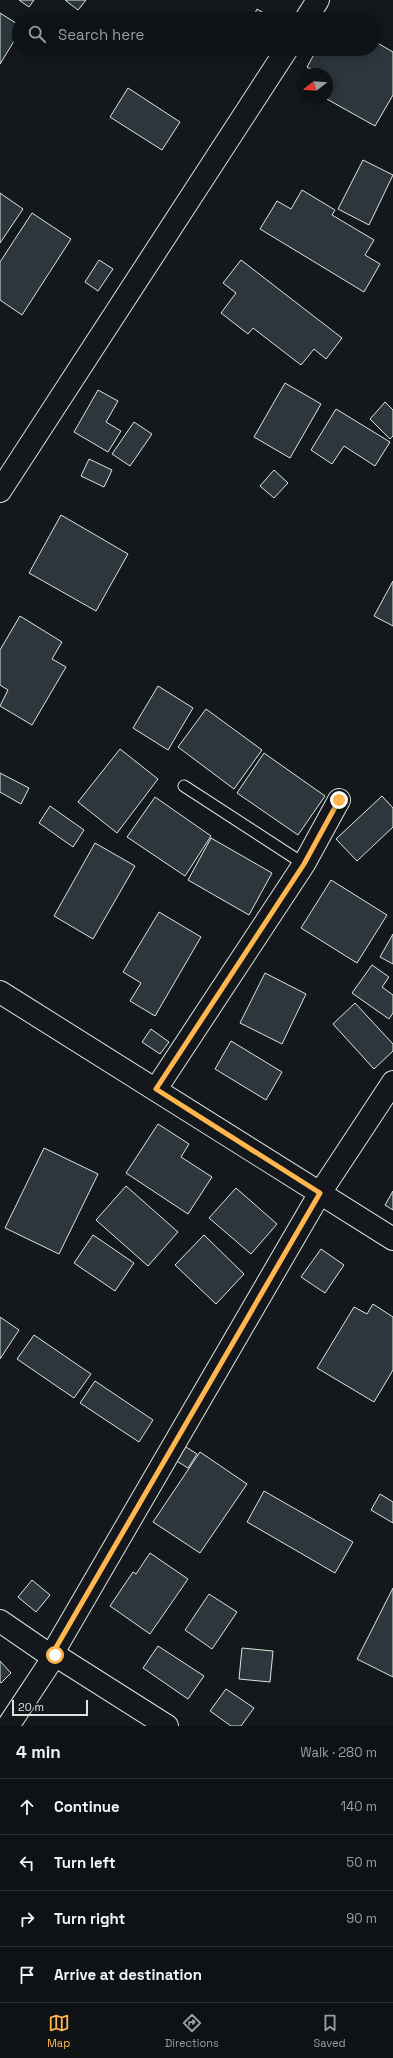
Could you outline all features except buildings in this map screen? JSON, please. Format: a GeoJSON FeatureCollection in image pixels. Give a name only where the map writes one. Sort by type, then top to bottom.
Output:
{"type":"FeatureCollection","features":[{"type":"Feature","properties":{"kind":"street"},"geometry":{"type":"LineString","coordinates":[[310,12],[318,0]]}},
{"type":"Feature","properties":{"kind":"street"},"geometry":{"type":"LineString","coordinates":[[0,491],[282,56]]}},
{"type":"Feature","properties":{"kind":"street"},"geometry":{"type":"LineString","coordinates":[[156,1089],[304,864],[339,800]]}},
{"type":"Feature","properties":{"kind":"street"},"geometry":{"type":"LineString","coordinates":[[0,992],[393,1239]]}},
{"type":"Feature","properties":{"kind":"street"},"geometry":{"type":"LineString","coordinates":[[8,1726],[53,1656],[320,1193],[393,1082]]}},
{"type":"Feature","properties":{"kind":"street"},"geometry":{"type":"LineString","coordinates":[[0,1621],[53,1656],[167,1726]]}},
{"type":"Feature","properties":{"kind":"lane"},"geometry":{"type":"LineString","coordinates":[[184,786],[304,864]]}},
{"type":"Feature","properties":{"kind":"route"},"geometry":{"type":"LineString","coordinates":[[55,1655],[51,1656],[320,1193],[156,1089],[304,864],[339,800]]}}]}
